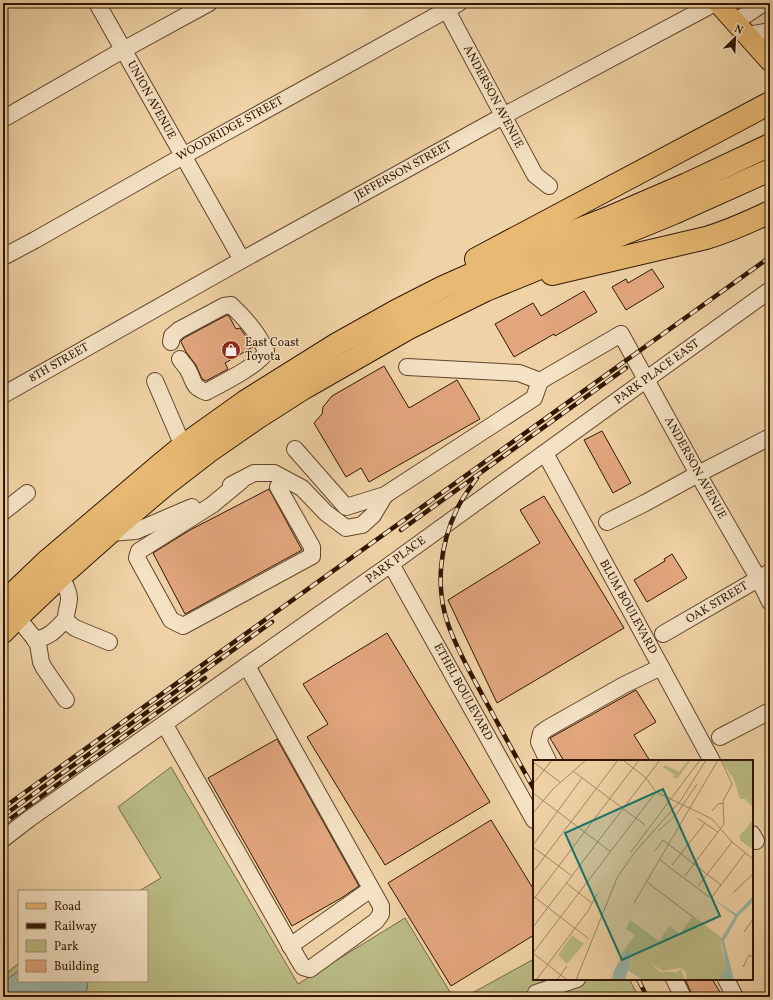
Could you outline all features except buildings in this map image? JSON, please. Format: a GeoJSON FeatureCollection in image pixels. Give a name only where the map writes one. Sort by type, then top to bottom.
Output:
{"type":"FeatureCollection","features":[{"type":"Feature","properties":{"kind":"highway"},"geometry":{"type":"LineString","coordinates":[[8,618],[46,562],[183,446],[246,401],[432,283],[770,103]]}},
{"type":"Feature","properties":{"kind":"highway"},"geometry":{"type":"LineString","coordinates":[[337,344],[442,288],[529,249],[608,218],[687,184],[770,145]]}},
{"type":"Feature","properties":{"kind":"highway"},"geometry":{"type":"LineString","coordinates":[[8,618],[61,576],[164,486],[208,452],[304,388],[407,329],[486,290],[674,213],[770,170]]}},
{"type":"Feature","properties":{"kind":"highway"},"geometry":{"type":"LineString","coordinates":[[486,290],[677,246],[724,233],[770,212]]}},
{"type":"Feature","properties":{"kind":"main road"},"geometry":{"type":"LineString","coordinates":[[718,3],[770,61]]}},
{"type":"Feature","properties":{"kind":"street","name":"UNION AVENUE"},"geometry":{"type":"LineString","coordinates":[[97,3],[242,260]]}},
{"type":"Feature","properties":{"kind":"street"},"geometry":{"type":"LineString","coordinates":[[3,119],[209,3]]}},
{"type":"Feature","properties":{"kind":"street","name":"JEFFERSON STREET"},"geometry":{"type":"LineString","coordinates":[[93,344],[503,116],[715,3]]}},
{"type":"Feature","properties":{"kind":"street"},"geometry":{"type":"LineString","coordinates":[[741,28],[764,3]]}},
{"type":"Feature","properties":{"kind":"street","name":"ANDERSON AVENUE"},"geometry":{"type":"LineString","coordinates":[[449,5],[503,116],[535,175],[549,186]]}},
{"type":"Feature","properties":{"kind":"street","name":"WOODRIDGE STREET"},"geometry":{"type":"LineString","coordinates":[[3,257],[449,5]]}},
{"type":"Feature","properties":{"kind":"street"},"geometry":{"type":"LineString","coordinates":[[741,28],[770,31]]}},
{"type":"Feature","properties":{"kind":"street","name":"PARK PLACE EAST"},"geometry":{"type":"LineString","coordinates":[[545,453],[770,290]]}},
{"type":"Feature","properties":{"kind":"street"},"geometry":{"type":"LineString","coordinates":[[170,342],[172,336],[179,330],[224,306],[231,305],[247,321],[262,341],[266,350],[265,354],[253,365],[206,392],[197,388],[188,370],[180,359]]}},
{"type":"Feature","properties":{"kind":"street","name":"ANDERSON AVENUE"},"geometry":{"type":"LineString","coordinates":[[540,381],[621,334],[698,474],[764,575],[770,602]]}},
{"type":"Feature","properties":{"kind":"street","name":"8TH STREET"},"geometry":{"type":"LineString","coordinates":[[3,395],[93,344]]}},
{"type":"Feature","properties":{"kind":"street"},"geometry":{"type":"LineString","coordinates":[[295,449],[346,507],[385,495],[534,398],[540,381],[519,373],[407,367]]}},
{"type":"Feature","properties":{"kind":"street"},"geometry":{"type":"LineString","coordinates":[[154,382],[183,446]]}},
{"type":"Feature","properties":{"kind":"street"},"geometry":{"type":"LineString","coordinates":[[607,522],[770,437]]}},
{"type":"Feature","properties":{"kind":"street","name":"PARK PLACE"},"geometry":{"type":"LineString","coordinates":[[3,839],[29,819],[165,725],[545,453]]}},
{"type":"Feature","properties":{"kind":"street","name":"BLUM BOULEVARD"},"geometry":{"type":"LineString","coordinates":[[545,453],[711,760]]}},
{"type":"Feature","properties":{"kind":"street"},"geometry":{"type":"LineString","coordinates":[[109,533],[136,531],[200,504],[254,473],[274,473],[302,488],[326,513],[346,528],[362,526],[373,515],[385,495]]}},
{"type":"Feature","properties":{"kind":"street"},"geometry":{"type":"LineString","coordinates":[[241,481],[212,505],[139,551],[137,558],[171,620],[183,626],[312,556],[312,547],[278,487]]}},
{"type":"Feature","properties":{"kind":"street"},"geometry":{"type":"LineString","coordinates":[[3,512],[27,493]]}},
{"type":"Feature","properties":{"kind":"street","name":"ETHEL BOULEVARD"},"geometry":{"type":"LineString","coordinates":[[391,564],[533,818]]}},
{"type":"Feature","properties":{"kind":"street","name":"OAK STREET"},"geometry":{"type":"LineString","coordinates":[[663,634],[764,575]]}},
{"type":"Feature","properties":{"kind":"street"},"geometry":{"type":"LineString","coordinates":[[61,576],[68,592],[69,599],[65,615],[66,620],[75,628],[109,642]]}},
{"type":"Feature","properties":{"kind":"street"},"geometry":{"type":"LineString","coordinates":[[8,618],[38,644],[41,662],[66,700]]}},
{"type":"Feature","properties":{"kind":"street"},"geometry":{"type":"LineString","coordinates":[[35,640],[44,638],[51,634],[66,620]]}},
{"type":"Feature","properties":{"kind":"street"},"geometry":{"type":"LineString","coordinates":[[165,725],[290,946],[303,967],[310,969],[376,921],[381,914],[381,906],[247,666]]}},
{"type":"Feature","properties":{"kind":"street"},"geometry":{"type":"LineString","coordinates":[[548,760],[539,742],[541,733],[624,685],[661,667]]}},
{"type":"Feature","properties":{"kind":"street"},"geometry":{"type":"LineString","coordinates":[[720,736],[770,711]]}},
{"type":"Feature","properties":{"kind":"street"},"geometry":{"type":"LineString","coordinates":[[290,946],[372,889]]}},
{"type":"Feature","properties":{"kind":"street"},"geometry":{"type":"LineString","coordinates":[[535,996],[575,980]]}},
{"type":"Feature","properties":{"kind":"street"},"geometry":{"type":"LineString","coordinates":[[674,980],[683,997]]}},
{"type":"Feature","properties":{"kind":"street"},"geometry":{"type":"LineString","coordinates":[[726,980],[735,997]]}},
{"type":"Feature","properties":{"kind":"green space"},"geometry":{"type":"Polygon","coordinates":[[[171,767],[298,984],[405,918],[453,997],[83,997],[87,989],[87,982],[148,982],[148,890],[141,890],[161,878],[118,807],[171,767]]]}},
{"type":"Feature","properties":{"kind":"green space"},"geometry":{"type":"Polygon","coordinates":[[[533,960],[533,980],[630,980],[639,997],[465,997],[533,960]]]}},
{"type":"Feature","properties":{"kind":"green space"},"geometry":{"type":"Polygon","coordinates":[[[18,964],[18,972],[3,982],[3,976],[18,964]]]}},
{"type":"Feature","properties":{"kind":"shaded area"},"geometry":{"type":"Polygon","coordinates":[[[18,972],[18,982],[87,982],[87,989],[83,997],[3,997],[3,982],[18,972]]]}},
{"type":"Feature","properties":{"kind":"railway"},"geometry":{"type":"LineString","coordinates":[[3,808],[770,257]]}},
{"type":"Feature","properties":{"kind":"railway"},"geometry":{"type":"LineString","coordinates":[[401,530],[626,368]]}},
{"type":"Feature","properties":{"kind":"railway"},"geometry":{"type":"LineString","coordinates":[[477,478],[466,493],[451,522],[443,551],[441,581],[444,610],[448,624],[464,662],[533,787]]}},
{"type":"Feature","properties":{"kind":"railway"},"geometry":{"type":"LineString","coordinates":[[3,816],[272,622]]}},
{"type":"Feature","properties":{"kind":"railway"},"geometry":{"type":"LineString","coordinates":[[3,824],[205,678]]}},
{"type":"Feature","properties":{"kind":"railway"},"geometry":{"type":"LineString","coordinates":[[638,980],[647,997]]}},
{"type":"Feature","properties":{"kind":"place","name":"East Coast Toyota"},"geometry":{"type":"Point","coordinates":[231,350]}}]}
